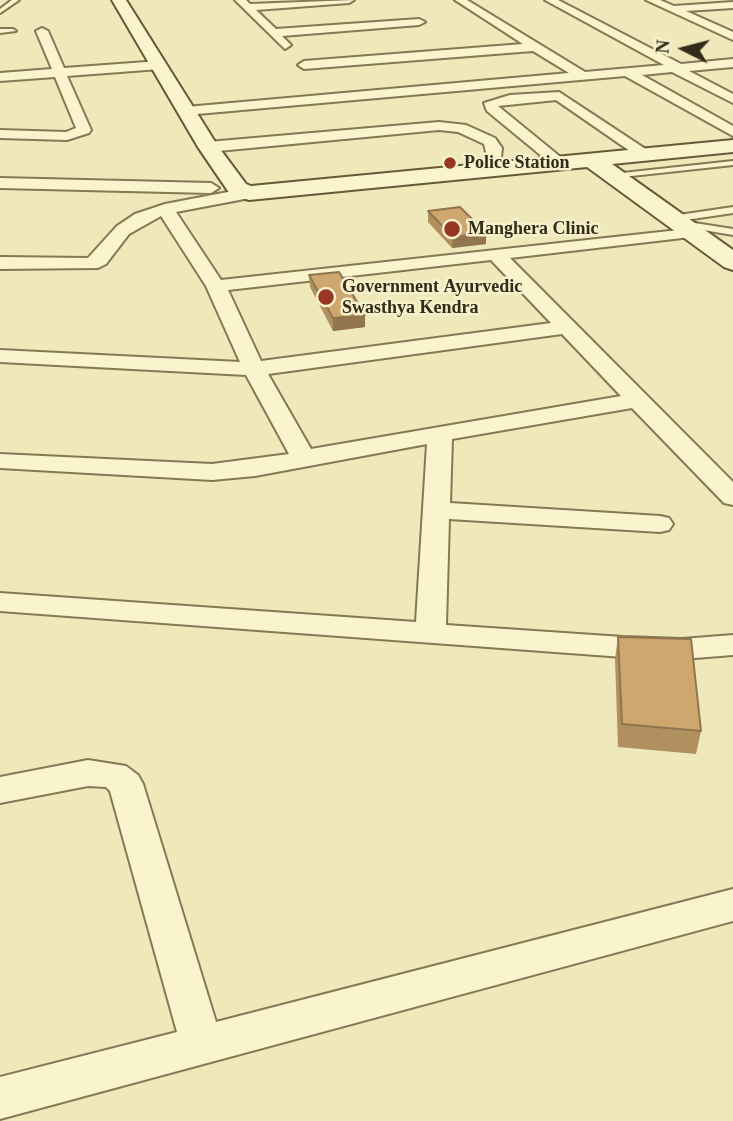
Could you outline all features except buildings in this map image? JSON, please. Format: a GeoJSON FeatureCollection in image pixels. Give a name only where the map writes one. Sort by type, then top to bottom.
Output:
{"type":"FeatureCollection","features":[{"type":"Feature","properties":{"kind":"street"},"geometry":{"type":"LineString","coordinates":[[120,0],[208,147],[243,191]]}},
{"type":"Feature","properties":{"kind":"street"},"geometry":{"type":"LineString","coordinates":[[243,3],[349,0]]}},
{"type":"Feature","properties":{"kind":"street"},"geometry":{"type":"LineString","coordinates":[[460,0],[582,76]]}},
{"type":"Feature","properties":{"kind":"street"},"geometry":{"type":"LineString","coordinates":[[550,0],[733,99]]}},
{"type":"Feature","properties":{"kind":"street"},"geometry":{"type":"LineString","coordinates":[[651,0],[730,33]]}},
{"type":"Feature","properties":{"kind":"street"},"geometry":{"type":"LineString","coordinates":[[243,3],[335,97]]}},
{"type":"Feature","properties":{"kind":"street"},"geometry":{"type":"LineString","coordinates":[[673,10],[733,5]]}},
{"type":"Feature","properties":{"kind":"street"},"geometry":{"type":"LineString","coordinates":[[272,33],[419,22]]}},
{"type":"Feature","properties":{"kind":"street"},"geometry":{"type":"LineString","coordinates":[[0,134],[67,136],[84,130],[42,31]]}},
{"type":"Feature","properties":{"kind":"street"},"geometry":{"type":"LineString","coordinates":[[304,65],[534,47]]}},
{"type":"Feature","properties":{"kind":"street"},"geometry":{"type":"LineString","coordinates":[[0,77],[160,65]]}},
{"type":"Feature","properties":{"kind":"street"},"geometry":{"type":"LineString","coordinates":[[186,111],[627,72],[732,70]]}},
{"type":"Feature","properties":{"kind":"street"},"geometry":{"type":"LineString","coordinates":[[627,72],[733,132]]}},
{"type":"Feature","properties":{"kind":"street"},"geometry":{"type":"LineString","coordinates":[[383,93],[421,126]]}},
{"type":"Feature","properties":{"kind":"street"},"geometry":{"type":"LineString","coordinates":[[561,164],[492,108],[491,103],[559,96],[645,155]]}},
{"type":"Feature","properties":{"kind":"street"},"geometry":{"type":"LineString","coordinates":[[208,147],[421,126],[461,128],[476,133],[490,141],[494,148],[493,157]]}},
{"type":"Feature","properties":{"kind":"street"},"geometry":{"type":"LineString","coordinates":[[0,183],[243,191],[561,164],[733,146]]}},
{"type":"Feature","properties":{"kind":"street"},"geometry":{"type":"LineString","coordinates":[[592,160],[733,262]]}},
{"type":"Feature","properties":{"kind":"street"},"geometry":{"type":"LineString","coordinates":[[0,263],[91,264],[99,260],[124,230],[141,218],[164,209],[243,191]]}},
{"type":"Feature","properties":{"kind":"street"},"geometry":{"type":"LineString","coordinates":[[164,209],[216,286],[254,369],[304,458]]}},
{"type":"Feature","properties":{"kind":"street"},"geometry":{"type":"LineString","coordinates":[[216,286],[495,254],[681,225]]}},
{"type":"Feature","properties":{"kind":"street"},"geometry":{"type":"LineString","coordinates":[[495,254],[564,328],[733,497]]}},
{"type":"Feature","properties":{"kind":"street"},"geometry":{"type":"LineString","coordinates":[[0,356],[254,369],[564,328]]}},
{"type":"Feature","properties":{"kind":"street"},"geometry":{"type":"LineString","coordinates":[[0,461],[212,472],[636,400]]}},
{"type":"Feature","properties":{"kind":"street"},"geometry":{"type":"LineString","coordinates":[[431,632],[440,434]]}},
{"type":"Feature","properties":{"kind":"street"},"geometry":{"type":"LineString","coordinates":[[436,510],[660,524]]}},
{"type":"Feature","properties":{"kind":"street"},"geometry":{"type":"LineString","coordinates":[[0,602],[682,649],[733,645]]}},
{"type":"Feature","properties":{"kind":"street"},"geometry":{"type":"LineString","coordinates":[[0,790],[88,773],[114,775],[126,785],[202,1045]]}},
{"type":"Feature","properties":{"kind":"street"},"geometry":{"type":"LineString","coordinates":[[0,1098],[733,905]]}},
{"type":"Feature","properties":{"kind":"lane"},"geometry":{"type":"LineString","coordinates":[[0,11],[16,0]]}},
{"type":"Feature","properties":{"kind":"lane"},"geometry":{"type":"LineString","coordinates":[[0,31],[13,31]]}},
{"type":"Feature","properties":{"kind":"lane"},"geometry":{"type":"LineString","coordinates":[[612,177],[733,163]]}},
{"type":"Feature","properties":{"kind":"lane"},"geometry":{"type":"LineString","coordinates":[[681,225],[733,211]]}},
{"type":"Feature","properties":{"kind":"lane"},"geometry":{"type":"LineString","coordinates":[[681,225],[733,232]]}},
{"type":"Feature","properties":{"kind":"place","name":"Police Station"},"geometry":{"type":"Point","coordinates":[450,163]}},
{"type":"Feature","properties":{"kind":"place","name":"Manghera Clinic"},"geometry":{"type":"Point","coordinates":[452,229]}},
{"type":"Feature","properties":{"kind":"place","name":"Government Ayurvedic Swasthya Kendra"},"geometry":{"type":"Point","coordinates":[326,297]}}]}
